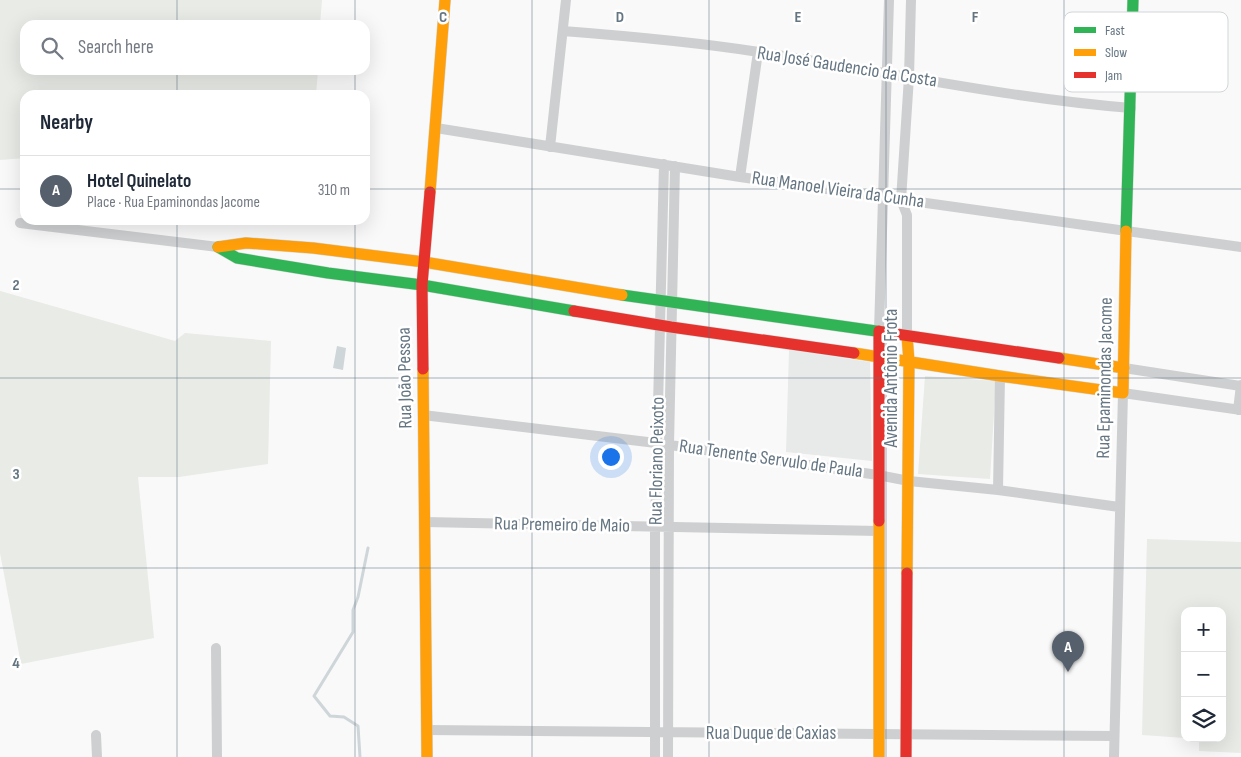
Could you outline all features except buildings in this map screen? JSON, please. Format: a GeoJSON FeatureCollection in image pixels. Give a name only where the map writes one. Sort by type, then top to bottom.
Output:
{"type":"FeatureCollection","features":[{"type":"Feature","properties":{"kind":"street","name":"Rua João Pessoa"},"geometry":{"type":"LineString","coordinates":[[427,757],[422,285],[445,0]]}},
{"type":"Feature","properties":{"kind":"street"},"geometry":{"type":"LineString","coordinates":[[550,147],[566,0]]}},
{"type":"Feature","properties":{"kind":"street","name":"Avenida Antônio Frota"},"geometry":{"type":"LineString","coordinates":[[879,757],[878,356],[889,0]]}},
{"type":"Feature","properties":{"kind":"street","name":"Avenida Antônio Frota"},"geometry":{"type":"LineString","coordinates":[[906,757],[909,361],[907,336],[907,215],[902,200],[911,0]]}},
{"type":"Feature","properties":{"kind":"street","name":"Rua José Gaudencio da Costa"},"geometry":{"type":"LineString","coordinates":[[563,31],[615,35],[758,52],[886,74],[1088,104],[1131,108]]}},
{"type":"Feature","properties":{"kind":"street"},"geometry":{"type":"LineString","coordinates":[[740,177],[758,52]]}},
{"type":"Feature","properties":{"kind":"street","name":"Rua Epaminondas Jacome"},"geometry":{"type":"LineString","coordinates":[[1114,757],[1126,231],[1131,92]]}},
{"type":"Feature","properties":{"kind":"street","name":"Rua Manoel Vieira da Cunha"},"geometry":{"type":"LineString","coordinates":[[436,128],[740,177],[1241,247]]}},
{"type":"Feature","properties":{"kind":"street","name":"Rua Floriano Peixoto"},"geometry":{"type":"LineString","coordinates":[[664,164],[667,302]]}},
{"type":"Feature","properties":{"kind":"street","name":"Rua Floriano Peixoto"},"geometry":{"type":"LineString","coordinates":[[655,757],[656,443],[666,326],[675,166]]}},
{"type":"Feature","properties":{"kind":"street"},"geometry":{"type":"LineString","coordinates":[[36,225],[218,247],[246,243],[312,248],[424,262],[667,302],[1241,386],[1239,410],[666,326],[422,285],[328,273],[237,258],[218,247]]}},
{"type":"Feature","properties":{"kind":"street","name":"Rua Floriano Peixoto"},"geometry":{"type":"LineString","coordinates":[[666,326],[669,445],[668,757]]}},
{"type":"Feature","properties":{"kind":"street"},"geometry":{"type":"LineString","coordinates":[[998,490],[1000,376]]}},
{"type":"Feature","properties":{"kind":"street","name":"Rua Tenente Servulo de Paula"},"geometry":{"type":"LineString","coordinates":[[423,415],[656,443],[909,481],[998,490],[1119,507]]}},
{"type":"Feature","properties":{"kind":"street","name":"Rua Premeiro de Maio"},"geometry":{"type":"LineString","coordinates":[[425,522],[879,531]]}},
{"type":"Feature","properties":{"kind":"street"},"geometry":{"type":"LineString","coordinates":[[216,648],[217,757]]}},
{"type":"Feature","properties":{"kind":"street","name":"Rua Duque de Caxias"},"geometry":{"type":"LineString","coordinates":[[427,730],[1114,736]]}},
{"type":"Feature","properties":{"kind":"street"},"geometry":{"type":"LineString","coordinates":[[96,735],[97,757]]}},
{"type":"Feature","properties":{"kind":"shaded area"},"geometry":{"type":"Polygon","coordinates":[[[0,0],[322,0],[320,20],[20,20],[20,75],[318,75],[316,90],[20,90],[20,158],[0,160],[0,0]]]}},
{"type":"Feature","properties":{"kind":"shaded area"},"geometry":{"type":"Polygon","coordinates":[[[0,291],[175,341],[185,333],[271,341],[268,464],[179,477],[138,477],[154,638],[21,664],[0,553],[0,291]]]}},
{"type":"Feature","properties":{"kind":"shaded area"},"geometry":{"type":"Polygon","coordinates":[[[337,346],[346,348],[343,370],[333,368],[337,346]]]}},
{"type":"Feature","properties":{"kind":"shaded area"},"geometry":{"type":"Polygon","coordinates":[[[789,350],[870,362],[872,461],[786,452],[789,350]]]}},
{"type":"Feature","properties":{"kind":"shaded area"},"geometry":{"type":"Polygon","coordinates":[[[925,376],[996,381],[990,479],[918,474],[925,376]]]}},
{"type":"Feature","properties":{"kind":"shaded area"},"geometry":{"type":"Polygon","coordinates":[[[1147,539],[1241,542],[1241,753],[1199,751],[1199,742],[1226,742],[1226,607],[1181,607],[1181,738],[1142,735],[1147,539]]]}},
{"type":"Feature","properties":{"kind":"waterway"},"geometry":{"type":"LineString","coordinates":[[360,757],[358,726],[344,717],[330,716],[314,696],[353,632],[353,610],[358,597],[368,548]]}},
{"type":"Feature","properties":{"kind":"traffic: fast"},"geometry":{"type":"LineString","coordinates":[[1133,0],[1133,12]]}},
{"type":"Feature","properties":{"kind":"traffic: fast"},"geometry":{"type":"LineString","coordinates":[[1126,231],[1130,92]]}},
{"type":"Feature","properties":{"kind":"traffic: fast"},"geometry":{"type":"LineString","coordinates":[[218,247],[237,258],[328,273],[422,285],[574,311]]}},
{"type":"Feature","properties":{"kind":"traffic: fast"},"geometry":{"type":"LineString","coordinates":[[622,295],[883,332]]}},
{"type":"Feature","properties":{"kind":"traffic: slow"},"geometry":{"type":"LineString","coordinates":[[430,192],[445,0]]}},
{"type":"Feature","properties":{"kind":"traffic: slow"},"geometry":{"type":"LineString","coordinates":[[854,353],[1123,393],[1126,231]]}},
{"type":"Feature","properties":{"kind":"traffic: slow"},"geometry":{"type":"LineString","coordinates":[[218,247],[246,243],[313,248],[424,262],[622,295]]}},
{"type":"Feature","properties":{"kind":"traffic: slow"},"geometry":{"type":"LineString","coordinates":[[907,336],[909,361],[907,573]]}},
{"type":"Feature","properties":{"kind":"traffic: slow"},"geometry":{"type":"LineString","coordinates":[[1059,358],[1124,368]]}},
{"type":"Feature","properties":{"kind":"traffic: slow"},"geometry":{"type":"LineString","coordinates":[[423,369],[427,757]]}},
{"type":"Feature","properties":{"kind":"traffic: slow"},"geometry":{"type":"LineString","coordinates":[[879,521],[879,757]]}},
{"type":"Feature","properties":{"kind":"traffic: jam"},"geometry":{"type":"LineString","coordinates":[[423,369],[422,285],[430,192]]}},
{"type":"Feature","properties":{"kind":"traffic: jam"},"geometry":{"type":"LineString","coordinates":[[574,311],[854,353]]}},
{"type":"Feature","properties":{"kind":"traffic: jam"},"geometry":{"type":"LineString","coordinates":[[879,331],[879,521]]}},
{"type":"Feature","properties":{"kind":"traffic: jam"},"geometry":{"type":"LineString","coordinates":[[883,332],[1059,358]]}},
{"type":"Feature","properties":{"kind":"traffic: jam"},"geometry":{"type":"LineString","coordinates":[[906,757],[907,573]]}},
{"type":"Feature","properties":{"kind":"place","name":"Hotel Quinelato"},"geometry":{"type":"Point","coordinates":[1068,672]}}]}
